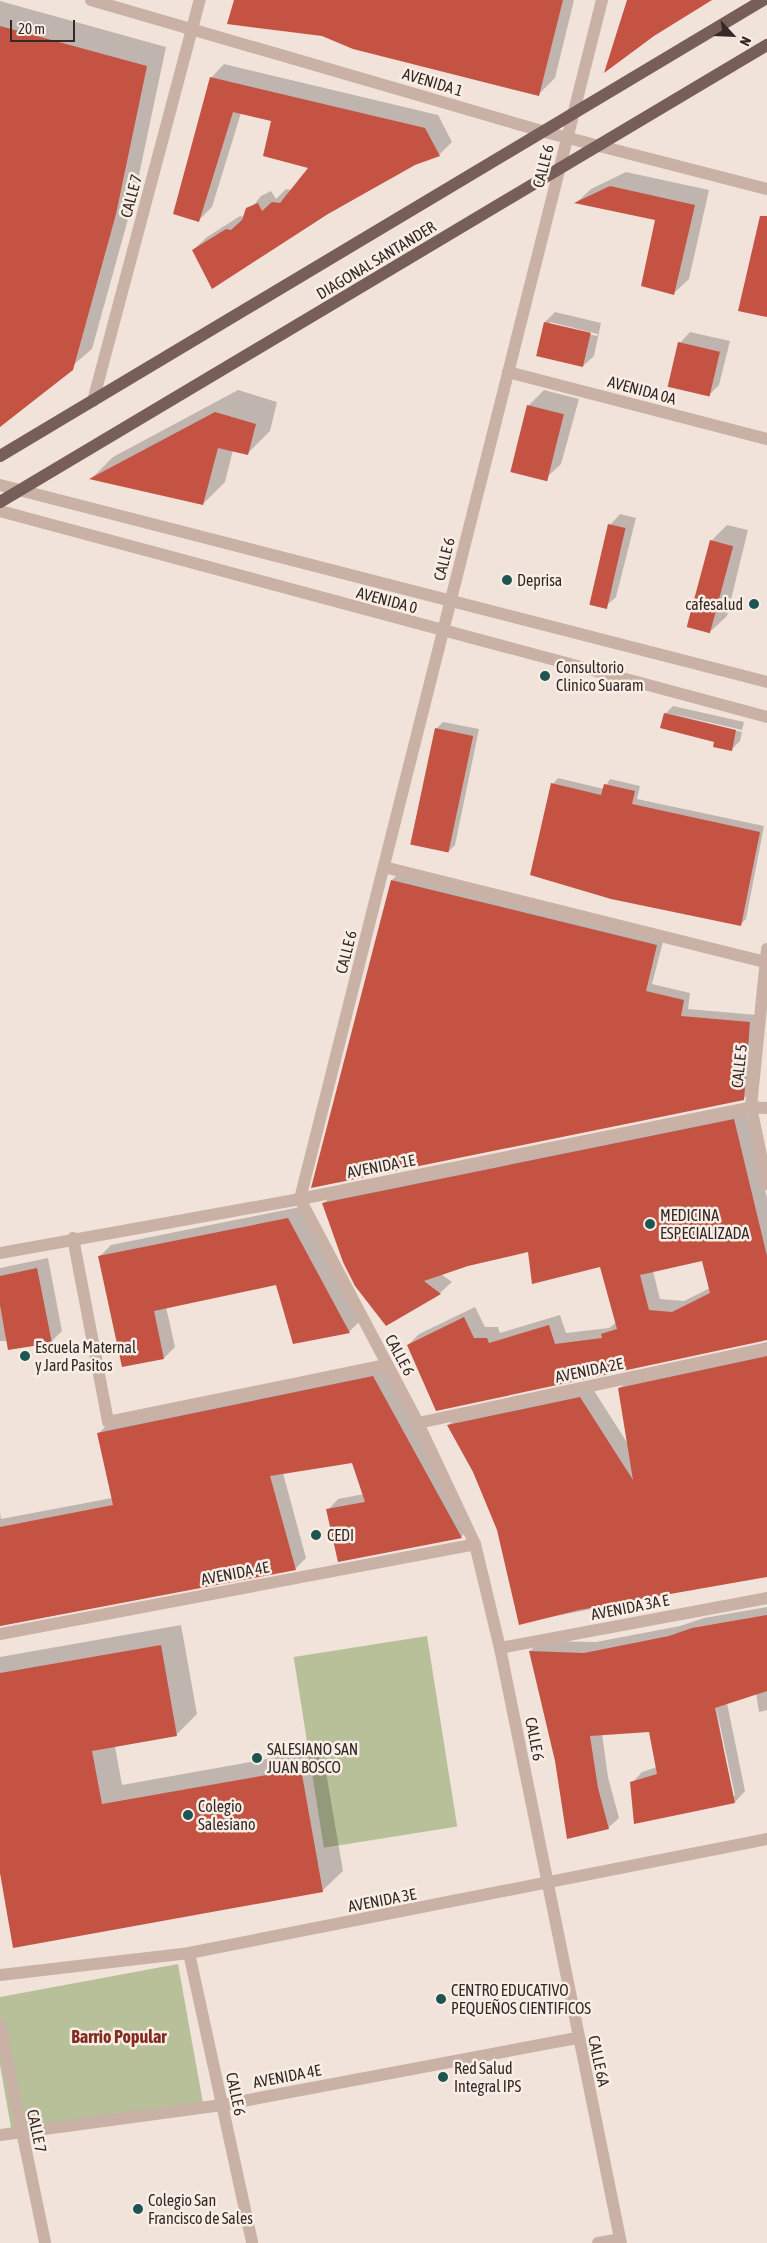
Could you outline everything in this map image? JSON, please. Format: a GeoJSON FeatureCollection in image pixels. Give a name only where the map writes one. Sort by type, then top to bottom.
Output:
{"type":"FeatureCollection","features":[{"type":"Feature","properties":{"kind":"main road","name":"DIAGONAL SANTANDER"},"geometry":{"type":"LineString","coordinates":[[0,456],[763,0]]}},
{"type":"Feature","properties":{"kind":"main road","name":"DIAGONAL SANTANDER"},"geometry":{"type":"LineString","coordinates":[[0,502],[559,169],[602,146],[767,45]]}},
{"type":"Feature","properties":{"kind":"street","name":"AVENIDA 1"},"geometry":{"type":"LineString","coordinates":[[91,0],[193,27],[545,132],[767,188]]}},
{"type":"Feature","properties":{"kind":"street","name":"CALLE 7"},"geometry":{"type":"LineString","coordinates":[[93,401],[200,0]]}},
{"type":"Feature","properties":{"kind":"street","name":"CALLE 6"},"geometry":{"type":"LineString","coordinates":[[548,1885],[500,1648],[475,1544],[418,1424],[300,1198],[602,0]]}},
{"type":"Feature","properties":{"kind":"street","name":"AVENIDA 0A"},"geometry":{"type":"LineString","coordinates":[[508,372],[767,439]]}},
{"type":"Feature","properties":{"kind":"street","name":"AVENIDA 0"},"geometry":{"type":"LineString","coordinates":[[0,485],[767,682]]}},
{"type":"Feature","properties":{"kind":"street","name":"AVENIDA 0"},"geometry":{"type":"LineString","coordinates":[[0,511],[443,632],[767,717]]}},
{"type":"Feature","properties":{"kind":"street"},"geometry":{"type":"LineString","coordinates":[[384,867],[766,956]]}},
{"type":"Feature","properties":{"kind":"street","name":"CALLE 5"},"geometry":{"type":"LineString","coordinates":[[766,956],[751,1107],[767,1184]]}},
{"type":"Feature","properties":{"kind":"street","name":"AVENIDA 1E"},"geometry":{"type":"LineString","coordinates":[[0,1253],[73,1238],[300,1198],[751,1107],[767,1108]]}},
{"type":"Feature","properties":{"kind":"street"},"geometry":{"type":"LineString","coordinates":[[73,1238],[108,1422],[386,1364]]}},
{"type":"Feature","properties":{"kind":"street","name":"AVENIDA 2E"},"geometry":{"type":"LineString","coordinates":[[418,1424],[767,1348]]}},
{"type":"Feature","properties":{"kind":"street","name":"AVENIDA 4E"},"geometry":{"type":"LineString","coordinates":[[0,1634],[475,1544]]}},
{"type":"Feature","properties":{"kind":"street","name":"AVENIDA 3A E"},"geometry":{"type":"LineString","coordinates":[[500,1648],[767,1598]]}},
{"type":"Feature","properties":{"kind":"street","name":"AVENIDA 3E"},"geometry":{"type":"LineString","coordinates":[[0,1975],[189,1953],[548,1885],[767,1839]]}},
{"type":"Feature","properties":{"kind":"street","name":"CALLE 6A"},"geometry":{"type":"LineString","coordinates":[[548,1885],[620,2241]]}},
{"type":"Feature","properties":{"kind":"street","name":"CALLE 6"},"geometry":{"type":"LineString","coordinates":[[189,1953],[252,2243]]}},
{"type":"Feature","properties":{"kind":"street","name":"CALLE 7"},"geometry":{"type":"LineString","coordinates":[[0,2025],[20,2130],[45,2243]]}},
{"type":"Feature","properties":{"kind":"street","name":"AVENIDA 4E"},"geometry":{"type":"LineString","coordinates":[[0,2136],[20,2130],[222,2105],[578,2038]]}},
{"type":"Feature","properties":{"kind":"street"},"geometry":{"type":"LineString","coordinates":[[598,2243],[620,2241]]}},
{"type":"Feature","properties":{"kind":"green space"},"geometry":{"type":"Polygon","coordinates":[[[427,1636],[457,1827],[324,1848],[294,1657],[427,1636]]]}},
{"type":"Feature","properties":{"kind":"green space"},"geometry":{"type":"Polygon","coordinates":[[[178,1964],[203,2103],[13,2139],[0,2065],[0,1997],[178,1964]]]}},
{"type":"Feature","properties":{"kind":"building"},"geometry":{"type":"Polygon","coordinates":[[[234,0],[563,0],[539,96],[353,49],[322,36],[227,24],[234,0]]]}},
{"type":"Feature","properties":{"kind":"building"},"geometry":{"type":"Polygon","coordinates":[[[627,0],[712,0],[654,36],[604,73],[627,0]]]}},
{"type":"Feature","properties":{"kind":"building"},"geometry":{"type":"Polygon","coordinates":[[[0,26],[147,66],[116,214],[73,370],[0,427],[0,26]]]}},
{"type":"Feature","properties":{"kind":"building"},"geometry":{"type":"Polygon","coordinates":[[[210,77],[425,128],[440,156],[415,165],[328,214],[212,289],[192,250],[226,229],[231,230],[242,220],[246,208],[258,203],[262,211],[272,202],[280,203],[308,168],[263,156],[271,121],[233,112],[199,222],[173,214],[210,77]]]}},
{"type":"Feature","properties":{"kind":"building"},"geometry":{"type":"Polygon","coordinates":[[[610,186],[695,205],[674,295],[641,286],[655,220],[574,203],[610,186]]]}},
{"type":"Feature","properties":{"kind":"building"},"geometry":{"type":"Polygon","coordinates":[[[760,216],[767,216],[767,317],[738,311],[760,216]]]}},
{"type":"Feature","properties":{"kind":"building"},"geometry":{"type":"Polygon","coordinates":[[[544,322],[591,333],[583,367],[536,356],[544,322]]]}},
{"type":"Feature","properties":{"kind":"building"},"geometry":{"type":"Polygon","coordinates":[[[678,342],[720,352],[710,396],[668,387],[678,342]]]}},
{"type":"Feature","properties":{"kind":"building"},"geometry":{"type":"Polygon","coordinates":[[[527,405],[564,414],[547,481],[510,472],[527,405]]]}},
{"type":"Feature","properties":{"kind":"building"},"geometry":{"type":"Polygon","coordinates":[[[215,412],[256,424],[248,455],[218,448],[203,505],[89,479],[215,412]]]}},
{"type":"Feature","properties":{"kind":"building"},"geometry":{"type":"Polygon","coordinates":[[[608,524],[626,528],[607,609],[589,605],[608,524]]]}},
{"type":"Feature","properties":{"kind":"building"},"geometry":{"type":"Polygon","coordinates":[[[710,540],[733,546],[710,633],[687,627],[710,540]]]}},
{"type":"Feature","properties":{"kind":"building"},"geometry":{"type":"Polygon","coordinates":[[[664,713],[736,730],[732,751],[713,747],[714,742],[660,728],[664,713]]]}},
{"type":"Feature","properties":{"kind":"building"},"geometry":{"type":"Polygon","coordinates":[[[435,728],[473,736],[448,853],[410,844],[435,728]]]}},
{"type":"Feature","properties":{"kind":"building"},"geometry":{"type":"Polygon","coordinates":[[[551,783],[601,795],[604,784],[635,791],[632,804],[760,832],[741,926],[611,899],[530,875],[551,783]]]}},
{"type":"Feature","properties":{"kind":"building"},"geometry":{"type":"Polygon","coordinates":[[[391,880],[657,945],[646,991],[684,1000],[681,1016],[750,1022],[744,1100],[311,1188],[391,880]]]}},
{"type":"Feature","properties":{"kind":"building"},"geometry":{"type":"Polygon","coordinates":[[[734,1119],[767,1256],[767,1340],[436,1411],[407,1345],[464,1317],[474,1338],[487,1338],[489,1343],[549,1325],[555,1344],[602,1338],[601,1334],[617,1329],[600,1267],[532,1284],[528,1252],[468,1266],[424,1281],[441,1294],[386,1326],[355,1286],[343,1262],[322,1203],[734,1119]],[[702,1261],[640,1275],[649,1310],[672,1312],[710,1293],[702,1261]]]}},
{"type":"Feature","properties":{"kind":"building"},"geometry":{"type":"Polygon","coordinates":[[[288,1218],[350,1333],[293,1344],[276,1285],[154,1311],[164,1359],[122,1367],[98,1256],[288,1218]]]}},
{"type":"Feature","properties":{"kind":"building"},"geometry":{"type":"Polygon","coordinates":[[[37,1268],[52,1343],[8,1350],[0,1305],[0,1276],[37,1268]]]}},
{"type":"Feature","properties":{"kind":"building"},"geometry":{"type":"Polygon","coordinates":[[[767,1356],[767,1577],[579,1610],[519,1625],[497,1530],[473,1472],[447,1425],[580,1397],[633,1480],[618,1388],[767,1356]]]}},
{"type":"Feature","properties":{"kind":"building"},"geometry":{"type":"Polygon","coordinates":[[[373,1376],[462,1538],[338,1562],[326,1509],[365,1502],[352,1463],[270,1476],[296,1570],[0,1626],[0,1527],[113,1505],[97,1433],[373,1376]]]}},
{"type":"Feature","properties":{"kind":"building"},"geometry":{"type":"Polygon","coordinates":[[[767,1615],[767,1691],[715,1708],[735,1803],[634,1824],[630,1782],[657,1774],[649,1732],[590,1736],[598,1788],[609,1829],[567,1839],[555,1761],[529,1651],[584,1653],[669,1636],[692,1628],[767,1615]]]}},
{"type":"Feature","properties":{"kind":"building"},"geometry":{"type":"Polygon","coordinates":[[[161,1645],[177,1736],[92,1751],[102,1804],[301,1769],[323,1892],[13,1948],[0,1873],[0,1673],[161,1645]]]}},
{"type":"Feature","properties":{"kind":"place","name":"Deprisa"},"geometry":{"type":"Point","coordinates":[507,580]}},
{"type":"Feature","properties":{"kind":"place","name":"cafesalud"},"geometry":{"type":"Point","coordinates":[754,604]}},
{"type":"Feature","properties":{"kind":"place","name":"Consultorio Clinico Suaram"},"geometry":{"type":"Point","coordinates":[545,676]}},
{"type":"Feature","properties":{"kind":"place","name":"MEDICINA ESPECIALIZADA"},"geometry":{"type":"Point","coordinates":[650,1224]}},
{"type":"Feature","properties":{"kind":"place","name":"Escuela Maternal y Jard Pasitos"},"geometry":{"type":"Point","coordinates":[25,1356]}},
{"type":"Feature","properties":{"kind":"place","name":"CEDI"},"geometry":{"type":"Point","coordinates":[316,1535]}},
{"type":"Feature","properties":{"kind":"place","name":"SALESIANO SAN JUAN BOSCO"},"geometry":{"type":"Point","coordinates":[257,1758]}},
{"type":"Feature","properties":{"kind":"place","name":"Colegio Salesiano"},"geometry":{"type":"Point","coordinates":[188,1815]}},
{"type":"Feature","properties":{"kind":"place","name":"CENTRO EDUCATIVO PEQUEÑOS CIENTIFICOS"},"geometry":{"type":"Point","coordinates":[441,1999]}},
{"type":"Feature","properties":{"kind":"place","name":"Red Salud Integral IPS"},"geometry":{"type":"Point","coordinates":[443,2077]}},
{"type":"Feature","properties":{"kind":"place","name":"Colegio San Francisco de Sales"},"geometry":{"type":"Point","coordinates":[138,2209]}},
{"type":"Feature","properties":{"kind":"district","name":"Barrio Popular"},"geometry":{"type":"Point","coordinates":[119,2037]}}]}
